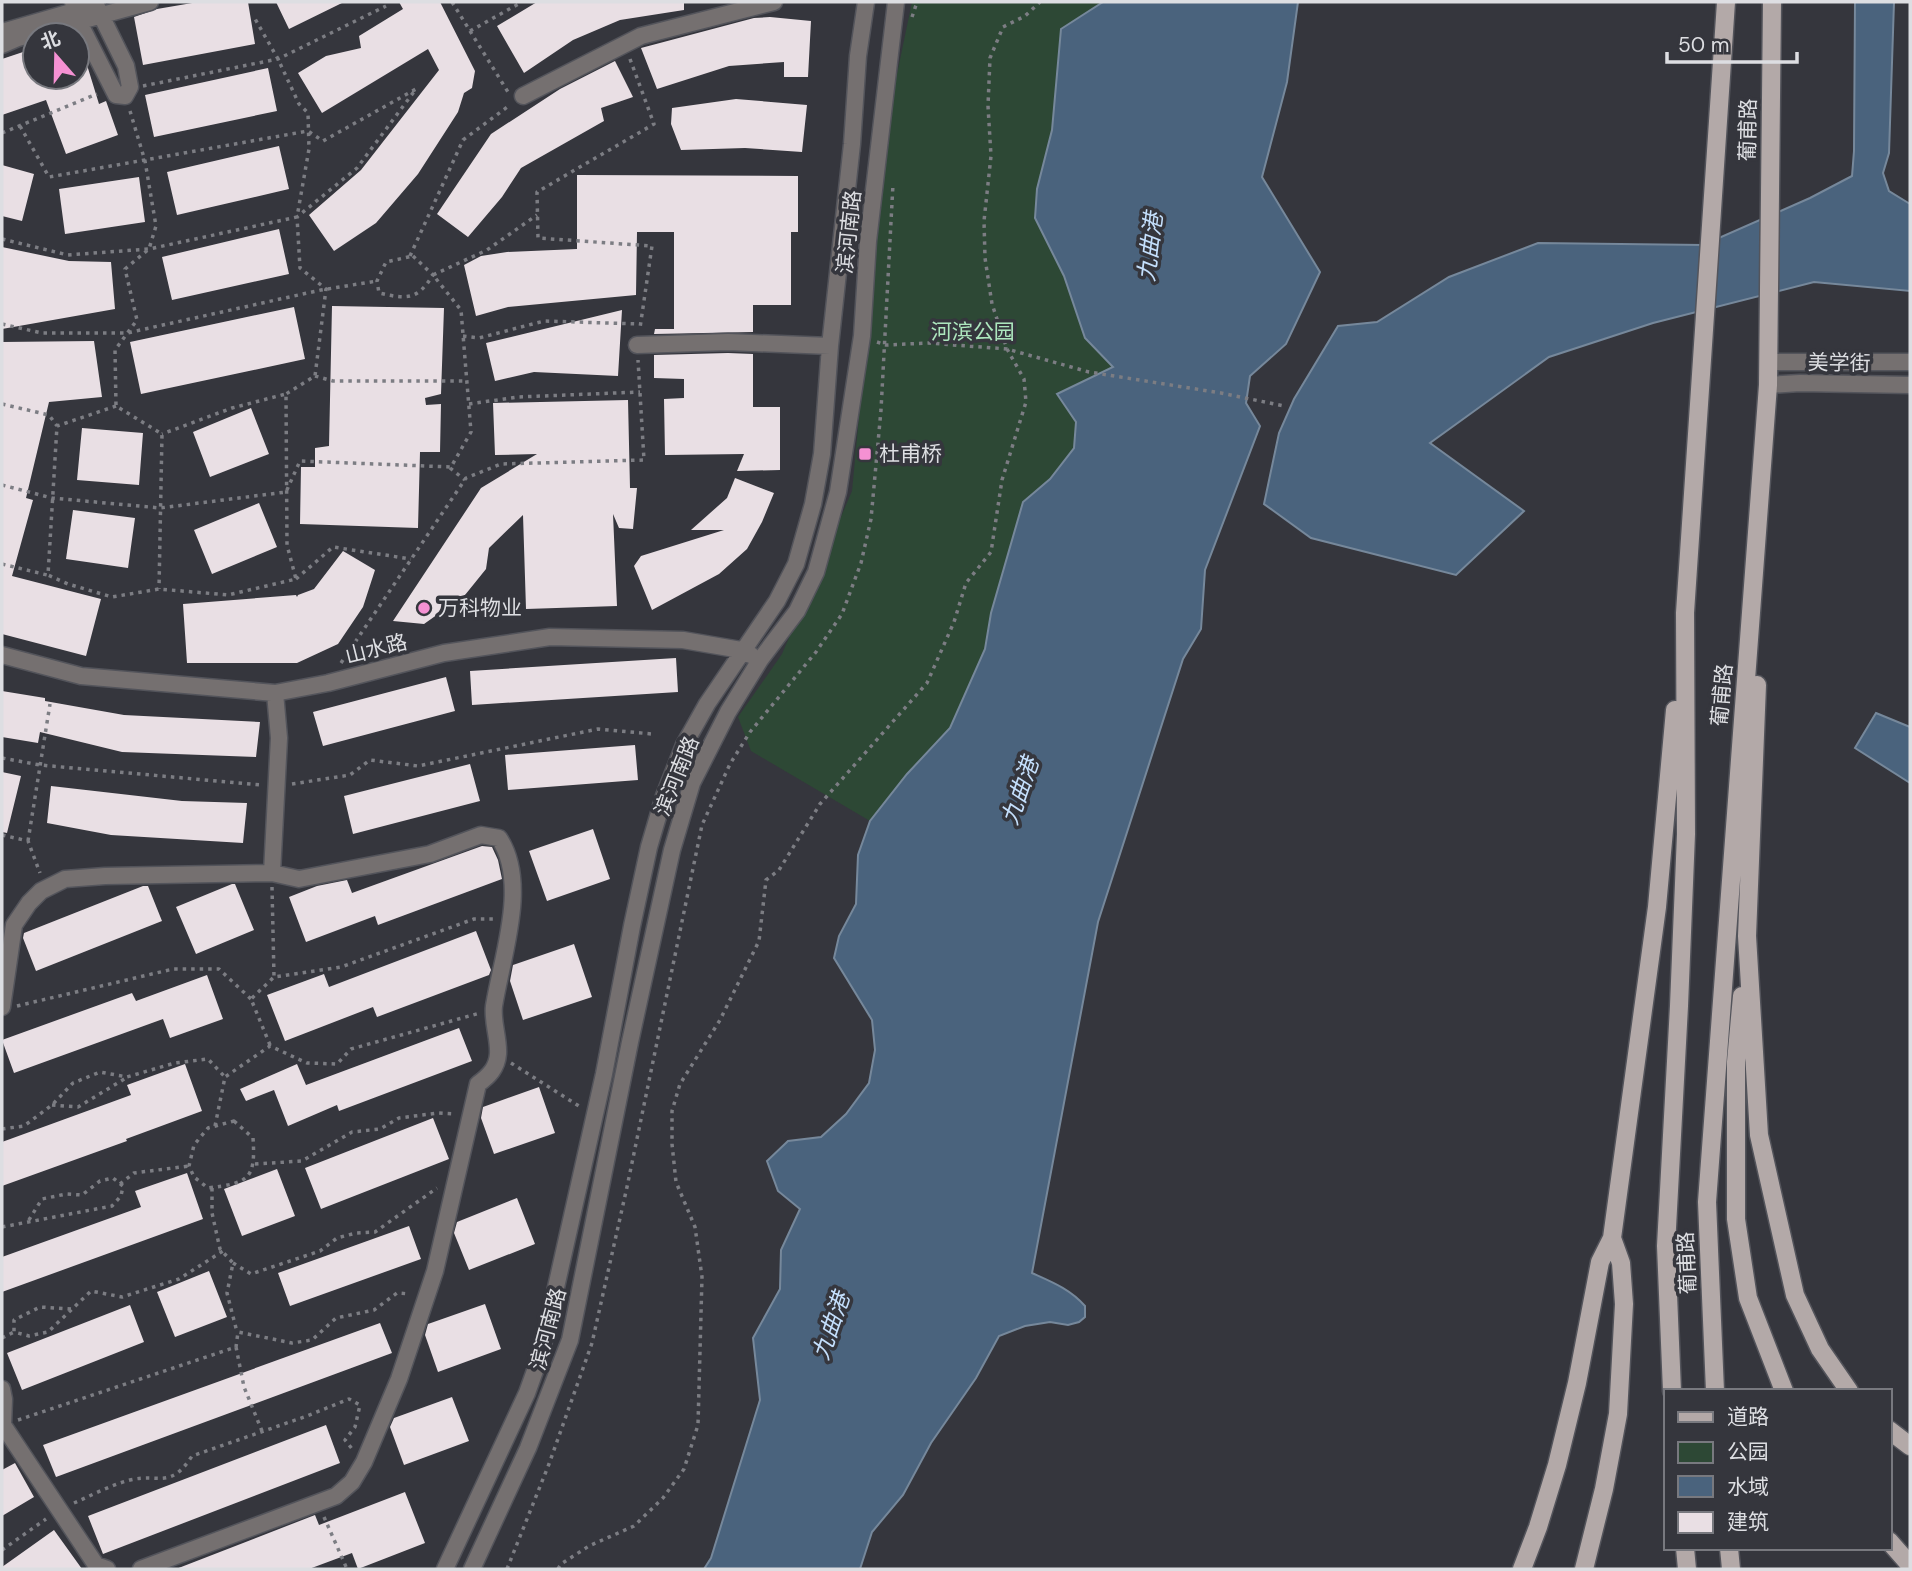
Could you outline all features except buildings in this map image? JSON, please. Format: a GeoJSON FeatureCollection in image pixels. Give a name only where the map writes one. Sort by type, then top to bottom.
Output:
{"type":"FeatureCollection","features":[{"type":"Feature","properties":{"kind":"main road","name":"葡甫路"},"geometry":{"type":"LineString","coordinates":[[1672,1389],[1666,1246],[1686,834],[1685,612],[1726,2]]}},
{"type":"Feature","properties":{"kind":"main road","name":"葡甫路"},"geometry":{"type":"LineString","coordinates":[[1715,1389],[1707,1202],[1768,385],[1772,2]]}},
{"type":"Feature","properties":{"kind":"main road"},"geometry":{"type":"LineString","coordinates":[[1761,488],[1759,624],[1747,936],[1736,1062],[1736,1219],[1748,1297],[1783,1389]]}},
{"type":"Feature","properties":{"kind":"main road"},"geometry":{"type":"LineString","coordinates":[[1522,1569],[1557,1465],[1577,1383],[1600,1262],[1612,1238],[1657,907],[1685,612]]}},
{"type":"Feature","properties":{"kind":"main road"},"geometry":{"type":"LineString","coordinates":[[1747,936],[1759,1135],[1778,1224],[1795,1295],[1820,1349],[1848,1389]]}},
{"type":"Feature","properties":{"kind":"main road"},"geometry":{"type":"LineString","coordinates":[[1584,1569],[1604,1489],[1618,1414],[1624,1304],[1621,1263],[1612,1238]]}},
{"type":"Feature","properties":{"kind":"main road"},"geometry":{"type":"LineString","coordinates":[[1891,1432],[1910,1446]]}},
{"type":"Feature","properties":{"kind":"main road"},"geometry":{"type":"LineString","coordinates":[[1891,1543],[1910,1566]]}},
{"type":"Feature","properties":{"kind":"main road"},"geometry":{"type":"LineString","coordinates":[[1685,1550],[1687,1569]]}},
{"type":"Feature","properties":{"kind":"main road"},"geometry":{"type":"LineString","coordinates":[[1729,1550],[1731,1569]]}},
{"type":"Feature","properties":{"kind":"street"},"geometry":{"type":"LineString","coordinates":[[2,45],[76,11],[150,2]]}},
{"type":"Feature","properties":{"kind":"street"},"geometry":{"type":"LineString","coordinates":[[523,96],[640,36],[774,2]]}},
{"type":"Feature","properties":{"kind":"street"},"geometry":{"type":"LineString","coordinates":[[445,1569],[527,1393],[541,1354],[595,1116],[635,913],[664,796],[690,735],[707,704],[777,601],[796,564],[809,516],[822,454],[858,56],[866,2]]}},
{"type":"Feature","properties":{"kind":"street","name":"滨河南路"},"geometry":{"type":"LineString","coordinates":[[471,1569],[528,1448],[570,1340],[663,888],[692,783],[728,712],[760,660],[797,611],[816,572],[838,492],[862,336],[868,242],[896,2]]}},
{"type":"Feature","properties":{"kind":"street"},"geometry":{"type":"LineString","coordinates":[[2,32],[102,3],[126,66],[123,90]]}},
{"type":"Feature","properties":{"kind":"street"},"geometry":{"type":"LineString","coordinates":[[76,11],[123,90]]}},
{"type":"Feature","properties":{"kind":"street"},"geometry":{"type":"LineString","coordinates":[[637,345],[728,342],[830,346]]}},
{"type":"Feature","properties":{"kind":"street","name":"美学街"},"geometry":{"type":"LineString","coordinates":[[1769,362],[1910,362]]}},
{"type":"Feature","properties":{"kind":"street","name":"美学街"},"geometry":{"type":"LineString","coordinates":[[1768,385],[1910,385]]}},
{"type":"Feature","properties":{"kind":"street","name":"山水路"},"geometry":{"type":"LineString","coordinates":[[2,654],[81,676],[275,693],[328,683],[444,653],[550,637],[683,640],[743,651],[760,660]]}},
{"type":"Feature","properties":{"kind":"street"},"geometry":{"type":"LineString","coordinates":[[272,873],[279,738],[275,693]]}},
{"type":"Feature","properties":{"kind":"street"},"geometry":{"type":"LineString","coordinates":[[8,1007],[14,925],[29,903],[46,888],[65,879],[272,873],[299,879],[430,854],[481,835],[499,838],[506,849],[512,872],[513,896],[494,1009],[498,1055],[491,1074],[478,1084],[435,1271],[399,1380],[364,1462],[352,1482],[336,1496],[141,1569]]}},
{"type":"Feature","properties":{"kind":"street"},"geometry":{"type":"LineString","coordinates":[[2,1389],[2,1425],[96,1565],[107,1569]]}},
{"type":"Feature","properties":{"kind":"path"},"geometry":{"type":"LineString","coordinates":[[410,256],[463,140],[514,102],[452,2]]}},
{"type":"Feature","properties":{"kind":"path"},"geometry":{"type":"LineString","coordinates":[[470,31],[522,2]]}},
{"type":"Feature","properties":{"kind":"path"},"geometry":{"type":"LineString","coordinates":[[910,24],[917,2]]}},
{"type":"Feature","properties":{"kind":"path"},"geometry":{"type":"LineString","coordinates":[[558,1569],[561,1564],[589,1546],[634,1525],[663,1498],[684,1469],[698,1425],[702,1277],[695,1227],[676,1182],[672,1144],[673,1111],[680,1084],[720,1020],[759,942],[766,880],[779,870],[820,804],[927,683],[954,622],[966,583],[991,552],[1002,480],[1026,402],[1024,379],[1007,349],[992,304],[985,258],[984,221],[991,156],[988,106],[990,58],[1003,27],[1025,16],[1040,2]]}},
{"type":"Feature","properties":{"kind":"path"},"geometry":{"type":"LineString","coordinates":[[2,133],[123,90],[278,59],[386,6]]}},
{"type":"Feature","properties":{"kind":"path"},"geometry":{"type":"LineString","coordinates":[[254,17],[299,104],[308,113],[309,149],[297,217],[300,268],[326,289]]}},
{"type":"Feature","properties":{"kind":"path"},"geometry":{"type":"LineString","coordinates":[[328,683],[465,480],[501,464],[644,460],[637,345],[652,246],[538,238],[537,192],[654,124],[624,44]]}},
{"type":"Feature","properties":{"kind":"path"},"geometry":{"type":"LineString","coordinates":[[2,239],[68,255],[149,249],[297,217],[357,167],[416,89],[323,141],[308,131],[49,177],[20,125]]}},
{"type":"Feature","properties":{"kind":"path"},"geometry":{"type":"LineString","coordinates":[[116,407],[115,350],[137,320],[125,269],[149,249],[156,226],[145,161],[123,90]]}},
{"type":"Feature","properties":{"kind":"path"},"geometry":{"type":"LineString","coordinates":[[507,1569],[593,1343],[628,1187],[702,825],[730,764],[750,732],[816,652],[842,614],[861,563],[871,519],[886,345],[894,174]]}},
{"type":"Feature","properties":{"kind":"path"},"geometry":{"type":"LineString","coordinates":[[448,467],[471,432],[461,310],[433,275],[413,256],[386,262],[377,281],[379,293],[405,299],[424,290],[433,275],[486,250],[537,215]]}},
{"type":"Feature","properties":{"kind":"path"},"geometry":{"type":"LineString","coordinates":[[2,324],[41,333],[127,333],[326,289],[377,281]]}},
{"type":"Feature","properties":{"kind":"path"},"geometry":{"type":"LineString","coordinates":[[315,376],[326,289]]}},
{"type":"Feature","properties":{"kind":"path"},"geometry":{"type":"LineString","coordinates":[[463,336],[479,338],[544,321],[640,324]]}},
{"type":"Feature","properties":{"kind":"path"},"geometry":{"type":"LineString","coordinates":[[862,336],[886,345],[928,343],[1007,349],[1089,372],[1222,393],[1284,406]]}},
{"type":"Feature","properties":{"kind":"path"},"geometry":{"type":"LineString","coordinates":[[162,434],[232,408],[286,394],[315,376],[332,381],[467,381]]}},
{"type":"Feature","properties":{"kind":"path"},"geometry":{"type":"LineString","coordinates":[[469,404],[518,397],[640,392]]}},
{"type":"Feature","properties":{"kind":"path"},"geometry":{"type":"LineString","coordinates":[[286,394],[287,545],[296,579]]}},
{"type":"Feature","properties":{"kind":"path"},"geometry":{"type":"LineString","coordinates":[[2,404],[49,415],[57,426],[48,575]]}},
{"type":"Feature","properties":{"kind":"path"},"geometry":{"type":"LineString","coordinates":[[57,426],[116,407],[162,434]]}},
{"type":"Feature","properties":{"kind":"path"},"geometry":{"type":"LineString","coordinates":[[159,589],[162,434]]}},
{"type":"Feature","properties":{"kind":"path"},"geometry":{"type":"LineString","coordinates":[[286,492],[300,461],[448,467],[465,480]]}},
{"type":"Feature","properties":{"kind":"path"},"geometry":{"type":"LineString","coordinates":[[2,485],[52,498],[160,508],[286,492]]}},
{"type":"Feature","properties":{"kind":"path"},"geometry":{"type":"LineString","coordinates":[[2,564],[48,575],[112,597],[159,589],[228,595],[296,579],[333,547],[411,559]]}},
{"type":"Feature","properties":{"kind":"path"},"geometry":{"type":"LineString","coordinates":[[46,888],[28,841],[50,704]]}},
{"type":"Feature","properties":{"kind":"path"},"geometry":{"type":"LineString","coordinates":[[2,758],[40,765],[276,787],[350,775],[370,760],[418,766],[598,729],[652,734]]}},
{"type":"Feature","properties":{"kind":"path"},"geometry":{"type":"LineString","coordinates":[[2,835],[28,841]]}},
{"type":"Feature","properties":{"kind":"path"},"geometry":{"type":"LineString","coordinates":[[272,873],[274,977]]}},
{"type":"Feature","properties":{"kind":"path"},"geometry":{"type":"LineString","coordinates":[[251,999],[274,977],[341,967],[474,919],[509,919]]}},
{"type":"Feature","properties":{"kind":"path"},"geometry":{"type":"LineString","coordinates":[[8,1007],[173,969],[219,969],[251,999],[271,1045],[307,1063],[337,1064],[351,1049],[494,1009]]}},
{"type":"Feature","properties":{"kind":"path"},"geometry":{"type":"LineString","coordinates":[[215,1126],[225,1077],[271,1045]]}},
{"type":"Feature","properties":{"kind":"path"},"geometry":{"type":"LineString","coordinates":[[498,1055],[595,1116]]}},
{"type":"Feature","properties":{"kind":"path"},"geometry":{"type":"LineString","coordinates":[[52,1105],[78,1107],[127,1077],[175,1063],[208,1059],[225,1077]]}},
{"type":"Feature","properties":{"kind":"path"},"geometry":{"type":"LineString","coordinates":[[2,1129],[24,1126],[52,1105],[73,1083],[100,1072],[127,1077]]}},
{"type":"Feature","properties":{"kind":"path"},"geometry":{"type":"LineString","coordinates":[[255,1164],[302,1161],[352,1132],[380,1129],[399,1118],[438,1113],[471,1114]]}},
{"type":"Feature","properties":{"kind":"path"},"geometry":{"type":"LineString","coordinates":[[234,1121],[253,1138],[255,1164],[245,1179],[212,1188],[194,1177],[189,1166],[194,1145],[208,1128],[234,1121]]}},
{"type":"Feature","properties":{"kind":"path"},"geometry":{"type":"LineString","coordinates":[[120,1184],[134,1173],[189,1166]]}},
{"type":"Feature","properties":{"kind":"path"},"geometry":{"type":"LineString","coordinates":[[212,1188],[212,1213],[223,1251],[233,1263],[251,1274],[320,1251],[337,1238],[375,1232],[457,1174]]}},
{"type":"Feature","properties":{"kind":"path"},"geometry":{"type":"LineString","coordinates":[[2,1227],[27,1223],[112,1206],[121,1196],[123,1186],[113,1178],[100,1181],[82,1195],[42,1199],[27,1223]]}},
{"type":"Feature","properties":{"kind":"path"},"geometry":{"type":"LineString","coordinates":[[2,1338],[14,1332],[29,1336],[48,1332],[91,1291],[122,1297],[179,1279],[223,1251]]}},
{"type":"Feature","properties":{"kind":"path"},"geometry":{"type":"LineString","coordinates":[[233,1263],[227,1293],[237,1332],[236,1347],[244,1387],[262,1431]]}},
{"type":"Feature","properties":{"kind":"path"},"geometry":{"type":"LineString","coordinates":[[237,1332],[292,1343],[312,1340],[335,1318],[374,1310],[397,1293],[427,1295]]}},
{"type":"Feature","properties":{"kind":"path"},"geometry":{"type":"LineString","coordinates":[[14,1332],[14,1320],[40,1307],[71,1309]]}},
{"type":"Feature","properties":{"kind":"path"},"geometry":{"type":"LineString","coordinates":[[2,1425],[236,1347]]}},
{"type":"Feature","properties":{"kind":"path"},"geometry":{"type":"LineString","coordinates":[[2,1550],[59,1509],[132,1479],[171,1477],[184,1468],[192,1456],[349,1399],[360,1405],[355,1427],[345,1440],[364,1462]]}},
{"type":"Feature","properties":{"kind":"path"},"geometry":{"type":"LineString","coordinates":[[318,1503],[347,1569]]}},
{"type":"Feature","properties":{"kind":"green space","name":"河滨公园"},"geometry":{"type":"Polygon","coordinates":[[[912,2],[1103,2],[1061,30],[1052,130],[1037,189],[1035,218],[1064,276],[1085,338],[1113,367],[1076,422],[1074,448],[1050,479],[1023,502],[991,613],[985,649],[950,728],[907,774],[870,821],[751,751],[738,717],[782,654],[852,491],[887,122],[912,2]]]}},
{"type":"Feature","properties":{"kind":"water","name":"九曲港"},"geometry":{"type":"Polygon","coordinates":[[[1103,2],[1298,2],[1287,82],[1262,177],[1320,272],[1286,344],[1250,376],[1246,403],[1260,426],[1205,570],[1201,629],[1183,659],[1098,922],[1032,1273],[1073,1295],[1085,1306],[1085,1317],[1068,1325],[1050,1322],[1025,1326],[999,1336],[976,1378],[931,1443],[903,1495],[872,1532],[860,1569],[704,1569],[711,1558],[760,1400],[753,1338],[780,1289],[781,1250],[800,1209],[778,1191],[767,1161],[788,1141],[821,1137],[846,1114],[869,1083],[875,1050],[872,1020],[834,958],[839,936],[856,904],[858,855],[870,821],[907,774],[950,728],[985,649],[991,613],[1023,502],[1050,479],[1074,448],[1076,422],[1057,394],[1113,367],[1085,338],[1064,276],[1035,218],[1037,189],[1052,130],[1061,29],[1103,2]]]}},
{"type":"Feature","properties":{"kind":"water"},"geometry":{"type":"Polygon","coordinates":[[[1855,2],[1894,2],[1889,153],[1883,173],[1889,191],[1910,204],[1910,291],[1814,282],[1653,323],[1549,357],[1430,443],[1524,511],[1456,575],[1311,538],[1264,504],[1279,433],[1294,399],[1338,326],[1377,322],[1449,277],[1538,243],[1703,245],[1810,198],[1852,176],[1855,2]]]}},
{"type":"Feature","properties":{"kind":"water"},"geometry":{"type":"Polygon","coordinates":[[[1876,713],[1910,727],[1910,783],[1855,748],[1876,713]]]}},
{"type":"Feature","properties":{"kind":"place","name":"杜甫桥"},"geometry":{"type":"Point","coordinates":[865,454]}},
{"type":"Feature","properties":{"kind":"place","name":"万科物业"},"geometry":{"type":"Point","coordinates":[424,608]}}]}
